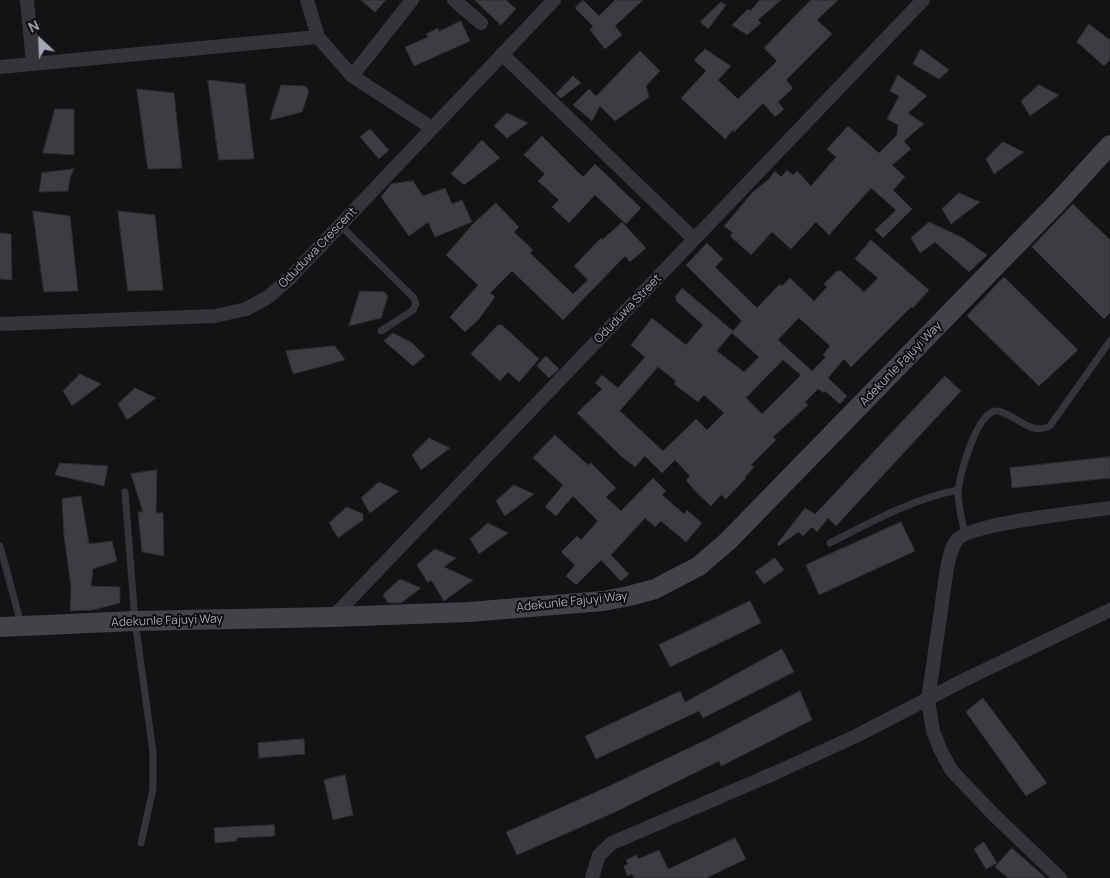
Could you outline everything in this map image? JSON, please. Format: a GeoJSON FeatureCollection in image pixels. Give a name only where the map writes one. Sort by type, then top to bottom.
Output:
{"type":"FeatureCollection","features":[{"type":"Feature","properties":{"kind":"street"},"geometry":{"type":"LineString","coordinates":[[26,0],[33,64]]}},
{"type":"Feature","properties":{"kind":"street"},"geometry":{"type":"LineString","coordinates":[[307,0],[318,38],[352,76],[432,128]]}},
{"type":"Feature","properties":{"kind":"street"},"geometry":{"type":"LineString","coordinates":[[352,76],[412,0]]}},
{"type":"Feature","properties":{"kind":"street"},"geometry":{"type":"LineString","coordinates":[[454,0],[481,23]]}},
{"type":"Feature","properties":{"kind":"street","name":"Oduduwa Crescent"},"geometry":{"type":"LineString","coordinates":[[0,324],[215,316],[246,309],[268,298],[288,280],[554,0]]}},
{"type":"Feature","properties":{"kind":"street","name":"Oduduwa Street"},"geometry":{"type":"LineString","coordinates":[[333,617],[923,0]]}},
{"type":"Feature","properties":{"kind":"street"},"geometry":{"type":"LineString","coordinates":[[0,67],[318,38]]}},
{"type":"Feature","properties":{"kind":"street"},"geometry":{"type":"LineString","coordinates":[[502,54],[694,239]]}},
{"type":"Feature","properties":{"kind":"street","name":"Adekunle Fajuyi Way"},"geometry":{"type":"LineString","coordinates":[[0,627],[135,621],[469,612],[603,601],[655,588],[700,566],[728,541],[1050,210],[1110,145]]}},
{"type":"Feature","properties":{"kind":"street"},"geometry":{"type":"LineString","coordinates":[[1060,878],[993,814],[952,771],[940,751],[933,731],[928,700],[947,568],[951,552],[958,539],[965,534],[1006,524],[1110,508]]}},
{"type":"Feature","properties":{"kind":"street"},"geometry":{"type":"LineString","coordinates":[[592,878],[599,856],[612,843],[856,736],[999,663],[1110,610]]}},
{"type":"Feature","properties":{"kind":"lane"},"geometry":{"type":"LineString","coordinates":[[340,225],[414,298],[416,304],[413,310],[381,331]]}},
{"type":"Feature","properties":{"kind":"lane"},"geometry":{"type":"LineString","coordinates":[[965,534],[958,490],[963,462],[981,423],[988,415],[996,411],[1004,413],[1034,429],[1041,430],[1050,426],[1110,341]]}},
{"type":"Feature","properties":{"kind":"lane"},"geometry":{"type":"LineString","coordinates":[[830,543],[929,496],[958,490]]}},
{"type":"Feature","properties":{"kind":"lane"},"geometry":{"type":"LineString","coordinates":[[125,492],[135,621],[154,752],[153,789],[141,843]]}},
{"type":"Feature","properties":{"kind":"lane"},"geometry":{"type":"LineString","coordinates":[[0,546],[21,626]]}},
{"type":"Feature","properties":{"kind":"building"},"geometry":{"type":"Polygon","coordinates":[[[361,0],[386,0],[375,12],[361,0]]]}},
{"type":"Feature","properties":{"kind":"building"},"geometry":{"type":"Polygon","coordinates":[[[475,0],[506,0],[516,9],[501,25],[475,0]]]}},
{"type":"Feature","properties":{"kind":"building"},"geometry":{"type":"Polygon","coordinates":[[[583,0],[599,16],[615,0],[643,0],[615,26],[622,35],[605,49],[590,30],[593,26],[575,8],[583,0]]]}},
{"type":"Feature","properties":{"kind":"building"},"geometry":{"type":"Polygon","coordinates":[[[760,0],[781,0],[758,20],[761,23],[747,35],[732,25],[748,9],[750,11],[760,0]]]}},
{"type":"Feature","properties":{"kind":"building"},"geometry":{"type":"Polygon","coordinates":[[[811,0],[838,0],[817,20],[832,34],[786,80],[793,88],[778,102],[784,109],[775,117],[763,103],[725,139],[681,98],[706,71],[694,60],[705,49],[731,66],[718,80],[738,99],[777,61],[764,48],[811,0]]]}},
{"type":"Feature","properties":{"kind":"building"},"geometry":{"type":"Polygon","coordinates":[[[721,2],[726,5],[708,29],[700,22],[721,2]]]}},
{"type":"Feature","properties":{"kind":"building"},"geometry":{"type":"Polygon","coordinates":[[[461,21],[470,41],[414,66],[405,47],[428,37],[426,34],[438,28],[439,31],[461,21]]]}},
{"type":"Feature","properties":{"kind":"building"},"geometry":{"type":"Polygon","coordinates":[[[1089,24],[1110,40],[1110,60],[1104,66],[1077,42],[1089,24]]]}},
{"type":"Feature","properties":{"kind":"building"},"geometry":{"type":"Polygon","coordinates":[[[921,49],[949,70],[939,79],[913,64],[921,49]]]}},
{"type":"Feature","properties":{"kind":"building"},"geometry":{"type":"Polygon","coordinates":[[[640,51],[660,71],[646,86],[649,97],[615,121],[600,106],[592,121],[573,105],[589,89],[596,96],[640,51]]]}},
{"type":"Feature","properties":{"kind":"building"},"geometry":{"type":"Polygon","coordinates":[[[898,75],[927,96],[908,113],[924,124],[904,141],[911,149],[892,165],[905,177],[893,190],[912,209],[883,238],[875,230],[896,210],[871,188],[829,235],[816,222],[791,249],[772,232],[751,255],[730,236],[733,233],[724,226],[753,192],[769,179],[775,171],[781,177],[787,170],[793,175],[797,171],[811,186],[836,157],[827,149],[848,126],[879,153],[897,135],[898,125],[887,119],[899,96],[890,91],[898,75]]]}},
{"type":"Feature","properties":{"kind":"building"},"geometry":{"type":"Polygon","coordinates":[[[573,76],[581,83],[561,98],[556,94],[573,76]]]}},
{"type":"Feature","properties":{"kind":"building"},"geometry":{"type":"Polygon","coordinates":[[[208,80],[245,84],[254,159],[219,160],[208,80]]]}},
{"type":"Feature","properties":{"kind":"building"},"geometry":{"type":"Polygon","coordinates":[[[281,85],[305,86],[309,91],[302,112],[270,120],[281,85]]]}},
{"type":"Feature","properties":{"kind":"building"},"geometry":{"type":"Polygon","coordinates":[[[1039,85],[1059,95],[1030,116],[1021,101],[1039,85]]]}},
{"type":"Feature","properties":{"kind":"building"},"geometry":{"type":"Polygon","coordinates":[[[137,89],[174,93],[182,168],[148,169],[137,89]]]}},
{"type":"Feature","properties":{"kind":"building"},"geometry":{"type":"Polygon","coordinates":[[[55,109],[74,109],[74,155],[43,153],[55,109]]]}},
{"type":"Feature","properties":{"kind":"building"},"geometry":{"type":"Polygon","coordinates":[[[507,113],[528,123],[507,138],[494,126],[507,113]]]}},
{"type":"Feature","properties":{"kind":"building"},"geometry":{"type":"Polygon","coordinates":[[[370,129],[389,150],[379,159],[360,137],[370,129]]]}},
{"type":"Feature","properties":{"kind":"building"},"geometry":{"type":"Polygon","coordinates":[[[542,136],[583,177],[595,164],[641,208],[626,224],[595,195],[569,223],[552,207],[559,200],[538,181],[545,174],[524,155],[542,136]]]}},
{"type":"Feature","properties":{"kind":"building"},"geometry":{"type":"Polygon","coordinates":[[[482,140],[500,158],[464,185],[451,174],[482,140]]]}},
{"type":"Feature","properties":{"kind":"building"},"geometry":{"type":"Polygon","coordinates":[[[1003,142],[1024,152],[994,174],[986,159],[1003,142]]]}},
{"type":"Feature","properties":{"kind":"building"},"geometry":{"type":"Polygon","coordinates":[[[74,169],[68,191],[39,192],[42,173],[74,169]]]}},
{"type":"Feature","properties":{"kind":"building"},"geometry":{"type":"Polygon","coordinates":[[[413,181],[423,196],[445,188],[452,204],[462,200],[472,222],[435,237],[428,222],[409,236],[381,197],[391,184],[413,181]]]}},
{"type":"Feature","properties":{"kind":"building"},"geometry":{"type":"Polygon","coordinates":[[[959,193],[980,202],[951,224],[942,209],[959,193]]]}},
{"type":"Feature","properties":{"kind":"building"},"geometry":{"type":"Polygon","coordinates":[[[496,203],[519,227],[514,232],[533,250],[530,253],[573,294],[588,280],[574,266],[601,238],[602,240],[622,222],[646,248],[630,262],[625,256],[563,320],[512,271],[490,293],[495,297],[479,319],[465,332],[450,317],[478,285],[446,255],[473,224],[496,203]]]}},
{"type":"Feature","properties":{"kind":"building"},"geometry":{"type":"Polygon","coordinates":[[[1073,204],[1110,240],[1110,313],[1104,319],[1032,247],[1073,204]]]}},
{"type":"Feature","properties":{"kind":"building"},"geometry":{"type":"Polygon","coordinates":[[[33,211],[70,216],[78,291],[44,292],[33,211]]]}},
{"type":"Feature","properties":{"kind":"building"},"geometry":{"type":"Polygon","coordinates":[[[118,211],[155,215],[163,290],[128,291],[118,211]]]}},
{"type":"Feature","properties":{"kind":"building"},"geometry":{"type":"Polygon","coordinates":[[[929,222],[963,238],[987,255],[969,272],[935,242],[920,253],[911,238],[929,222]]]}},
{"type":"Feature","properties":{"kind":"building"},"geometry":{"type":"Polygon","coordinates":[[[0,233],[11,234],[12,280],[0,279],[0,233]]]}},
{"type":"Feature","properties":{"kind":"building"},"geometry":{"type":"Polygon","coordinates":[[[871,240],[929,290],[913,308],[911,307],[851,367],[844,359],[828,378],[847,396],[840,404],[825,391],[824,393],[818,389],[805,402],[808,405],[773,437],[776,440],[751,465],[754,467],[746,478],[726,499],[721,495],[711,506],[686,480],[690,476],[675,460],[662,473],[645,456],[635,467],[622,457],[577,413],[602,389],[595,383],[602,375],[618,388],[645,357],[631,345],[652,318],[686,345],[703,325],[676,301],[675,297],[682,288],[733,331],[742,321],[686,265],[707,243],[723,259],[715,267],[757,308],[780,284],[782,286],[790,278],[814,301],[827,287],[824,284],[837,271],[841,271],[864,292],[878,278],[855,259],[871,240]],[[799,318],[778,340],[812,371],[826,357],[823,355],[830,346],[799,318]],[[732,333],[717,351],[744,372],[759,357],[732,333]],[[783,360],[746,398],[762,414],[801,375],[783,360]],[[658,367],[620,411],[663,451],[696,419],[707,430],[724,413],[704,395],[698,402],[674,384],[676,381],[658,367]]]}},
{"type":"Feature","properties":{"kind":"building"},"geometry":{"type":"Polygon","coordinates":[[[1004,277],[1078,350],[1039,386],[967,316],[1004,277]]]}},
{"type":"Feature","properties":{"kind":"building"},"geometry":{"type":"Polygon","coordinates":[[[360,291],[384,292],[388,296],[381,318],[349,326],[360,291]]]}},
{"type":"Feature","properties":{"kind":"building"},"geometry":{"type":"Polygon","coordinates":[[[498,325],[502,325],[539,359],[519,382],[508,372],[500,381],[471,354],[498,325]]]}},
{"type":"Feature","properties":{"kind":"building"},"geometry":{"type":"Polygon","coordinates":[[[393,333],[411,342],[425,356],[413,366],[384,341],[393,333]]]}},
{"type":"Feature","properties":{"kind":"building"},"geometry":{"type":"Polygon","coordinates":[[[335,346],[345,360],[293,374],[286,351],[335,346]]]}},
{"type":"Feature","properties":{"kind":"building"},"geometry":{"type":"Polygon","coordinates":[[[546,356],[559,369],[549,378],[537,366],[546,356]]]}},
{"type":"Feature","properties":{"kind":"building"},"geometry":{"type":"Polygon","coordinates":[[[80,374],[101,384],[72,406],[63,391],[80,374]]]}},
{"type":"Feature","properties":{"kind":"building"},"geometry":{"type":"Polygon","coordinates":[[[945,376],[961,391],[836,526],[828,518],[817,532],[812,527],[803,536],[798,532],[779,546],[777,544],[805,508],[815,514],[945,376]]]}},
{"type":"Feature","properties":{"kind":"building"},"geometry":{"type":"Polygon","coordinates":[[[135,388],[156,398],[127,420],[118,404],[135,388]]]}},
{"type":"Feature","properties":{"kind":"building"},"geometry":{"type":"Polygon","coordinates":[[[555,435],[588,465],[591,463],[616,488],[606,497],[621,511],[653,478],[666,491],[662,495],[684,514],[687,510],[702,523],[686,542],[661,521],[655,527],[645,518],[611,555],[629,574],[621,581],[601,560],[576,585],[566,576],[575,565],[561,552],[577,536],[581,540],[598,521],[573,496],[556,516],[545,507],[563,485],[533,458],[555,435]]]}},
{"type":"Feature","properties":{"kind":"building"},"geometry":{"type":"Polygon","coordinates":[[[429,438],[450,448],[421,470],[412,455],[429,438]]]}},
{"type":"Feature","properties":{"kind":"building"},"geometry":{"type":"Polygon","coordinates":[[[1110,457],[1110,478],[1012,488],[1010,468],[1110,457]]]}},
{"type":"Feature","properties":{"kind":"building"},"geometry":{"type":"Polygon","coordinates":[[[60,463],[108,466],[104,486],[55,475],[60,463]]]}},
{"type":"Feature","properties":{"kind":"building"},"geometry":{"type":"Polygon","coordinates":[[[157,470],[156,513],[163,513],[164,556],[142,552],[138,512],[143,512],[131,474],[157,470]]]}},
{"type":"Feature","properties":{"kind":"building"},"geometry":{"type":"Polygon","coordinates":[[[379,482],[399,491],[370,513],[361,498],[379,482]]]}},
{"type":"Feature","properties":{"kind":"building"},"geometry":{"type":"Polygon","coordinates":[[[514,485],[534,494],[505,516],[496,501],[514,485]]]}},
{"type":"Feature","properties":{"kind":"building"},"geometry":{"type":"Polygon","coordinates":[[[81,496],[89,544],[112,541],[117,561],[93,569],[91,586],[120,587],[120,603],[93,610],[70,611],[71,586],[64,536],[62,499],[81,496]]]}},
{"type":"Feature","properties":{"kind":"building"},"geometry":{"type":"Polygon","coordinates":[[[347,507],[363,514],[363,520],[338,538],[329,523],[347,507]]]}},
{"type":"Feature","properties":{"kind":"building"},"geometry":{"type":"Polygon","coordinates":[[[901,522],[915,551],[819,595],[806,565],[901,522]]]}},
{"type":"Feature","properties":{"kind":"building"},"geometry":{"type":"Polygon","coordinates":[[[488,523],[508,533],[479,554],[470,539],[488,523]]]}},
{"type":"Feature","properties":{"kind":"building"},"geometry":{"type":"Polygon","coordinates":[[[435,549],[456,558],[444,567],[473,580],[444,601],[431,580],[428,583],[417,565],[435,549]]]}},
{"type":"Feature","properties":{"kind":"building"},"geometry":{"type":"Polygon","coordinates":[[[775,558],[784,570],[764,584],[755,572],[775,558]]]}},
{"type":"Feature","properties":{"kind":"building"},"geometry":{"type":"Polygon","coordinates":[[[400,579],[421,588],[401,603],[388,603],[383,595],[400,579]]]}},
{"type":"Feature","properties":{"kind":"building"},"geometry":{"type":"Polygon","coordinates":[[[750,601],[761,623],[670,667],[659,645],[750,601]]]}},
{"type":"Feature","properties":{"kind":"building"},"geometry":{"type":"Polygon","coordinates":[[[782,649],[794,672],[703,718],[699,711],[596,759],[585,736],[680,691],[685,702],[782,649]]]}},
{"type":"Feature","properties":{"kind":"building"},"geometry":{"type":"Polygon","coordinates":[[[800,691],[812,720],[721,766],[719,761],[613,813],[517,855],[506,832],[710,738],[800,691]]]}},
{"type":"Feature","properties":{"kind":"building"},"geometry":{"type":"Polygon","coordinates":[[[983,698],[1047,783],[1026,796],[966,712],[983,698]]]}},
{"type":"Feature","properties":{"kind":"building"},"geometry":{"type":"Polygon","coordinates":[[[304,739],[305,754],[259,758],[258,743],[304,739]]]}},
{"type":"Feature","properties":{"kind":"building"},"geometry":{"type":"Polygon","coordinates":[[[345,775],[353,815],[333,820],[324,780],[345,775]]]}},
{"type":"Feature","properties":{"kind":"building"},"geometry":{"type":"Polygon","coordinates":[[[274,825],[275,836],[237,838],[237,841],[215,843],[214,828],[274,825]]]}},
{"type":"Feature","properties":{"kind":"building"},"geometry":{"type":"Polygon","coordinates":[[[735,838],[746,859],[706,878],[634,878],[632,874],[627,876],[624,866],[628,864],[626,860],[637,855],[638,859],[659,850],[668,869],[735,838]]]}},
{"type":"Feature","properties":{"kind":"building"},"geometry":{"type":"Polygon","coordinates":[[[984,842],[997,863],[986,869],[974,849],[984,842]]]}},
{"type":"Feature","properties":{"kind":"building"},"geometry":{"type":"Polygon","coordinates":[[[1012,848],[1046,878],[1008,878],[995,867],[1012,848]]]}}]}
